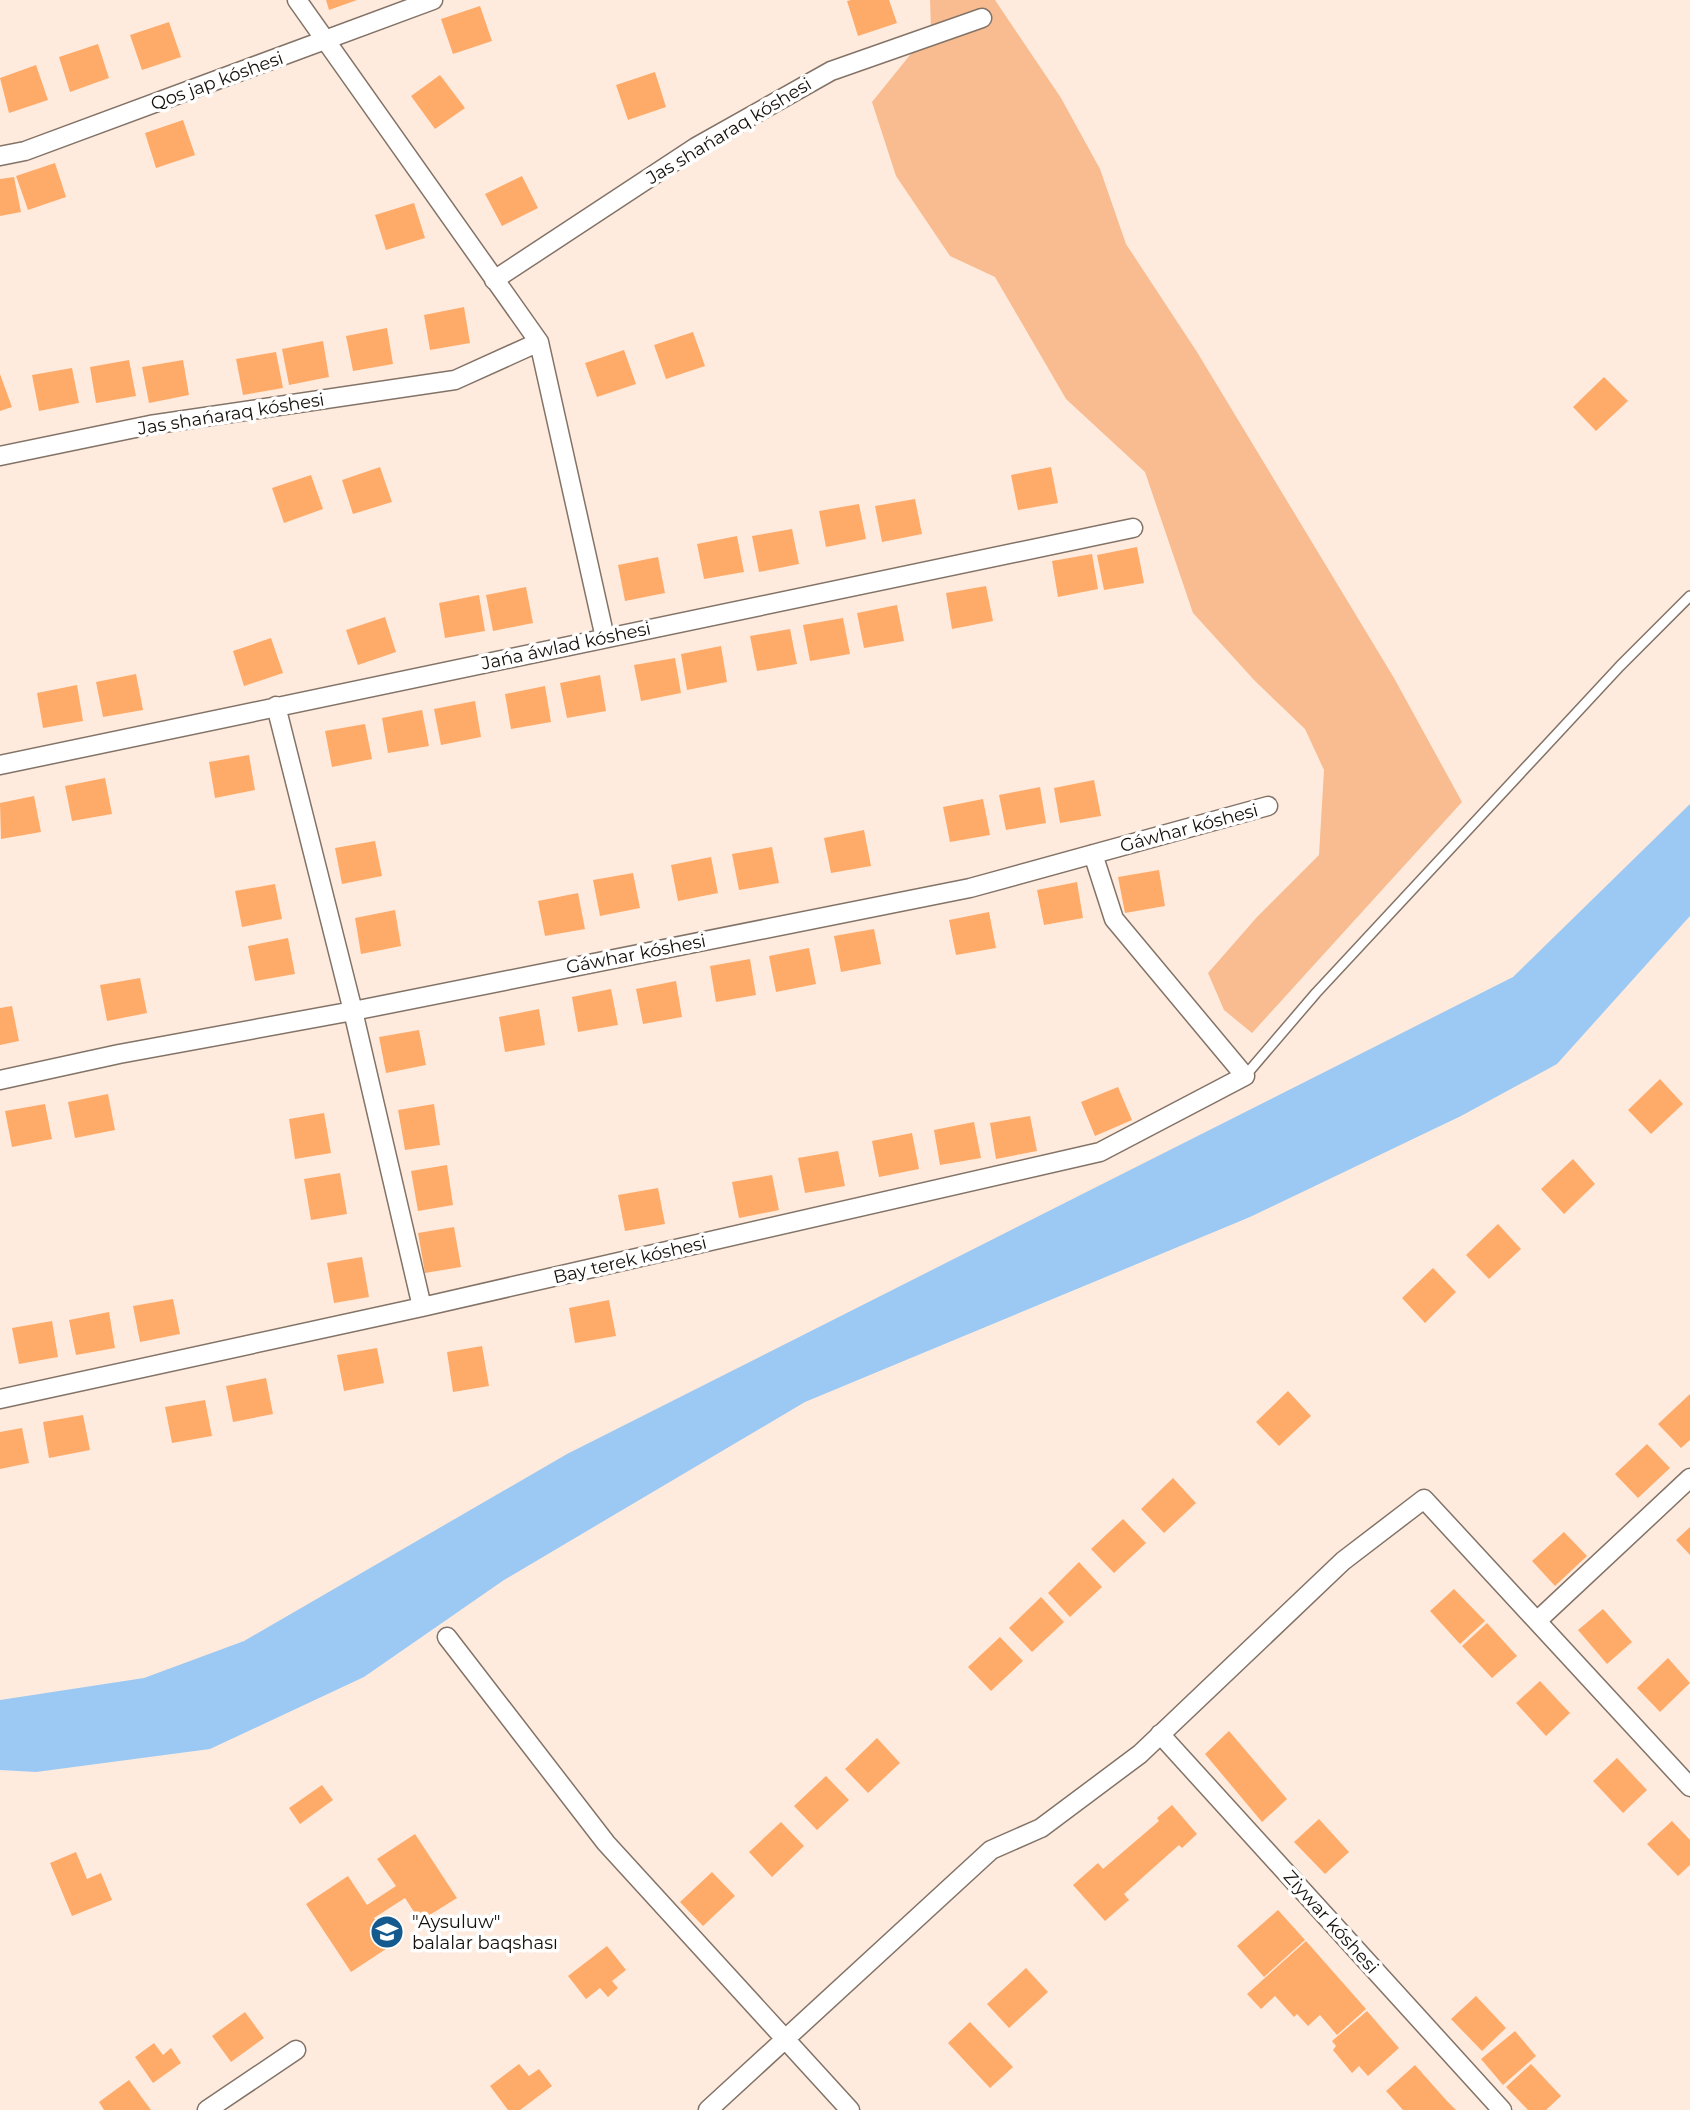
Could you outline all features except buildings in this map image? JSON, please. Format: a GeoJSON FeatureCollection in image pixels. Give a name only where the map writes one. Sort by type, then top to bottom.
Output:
{"type":"FeatureCollection","features":[{"type":"Feature","properties":{"kind":"street"},"geometry":{"type":"LineString","coordinates":[[297,0],[539,342],[606,638]]}},
{"type":"Feature","properties":{"kind":"street","name":"Qos jap kóshesi"},"geometry":{"type":"LineString","coordinates":[[0,156],[25,151],[433,0]]}},
{"type":"Feature","properties":{"kind":"street","name":"Jas shańaraq kóshesi"},"geometry":{"type":"LineString","coordinates":[[495,280],[696,147],[831,71],[982,18]]}},
{"type":"Feature","properties":{"kind":"street","name":"Jas shańaraq kóshesi"},"geometry":{"type":"LineString","coordinates":[[0,456],[150,425],[455,380],[539,342]]}},
{"type":"Feature","properties":{"kind":"street","name":"Jańa áwlad kóshesi"},"geometry":{"type":"LineString","coordinates":[[0,765],[1133,528]]}},
{"type":"Feature","properties":{"kind":"street"},"geometry":{"type":"LineString","coordinates":[[276,706],[354,1011],[422,1307]]}},
{"type":"Feature","properties":{"kind":"street","name":"Gáwhar kóshesi"},"geometry":{"type":"LineString","coordinates":[[0,1080],[119,1054],[354,1011],[970,888],[1268,806]]}},
{"type":"Feature","properties":{"kind":"street"},"geometry":{"type":"LineString","coordinates":[[1093,854],[1114,919],[1245,1076]]}},
{"type":"Feature","properties":{"kind":"street","name":"Bay terek kóshesi"},"geometry":{"type":"LineString","coordinates":[[0,1399],[422,1307],[1100,1152],[1245,1076]]}},
{"type":"Feature","properties":{"kind":"street"},"geometry":{"type":"LineString","coordinates":[[1537,1620],[1690,1478]]}},
{"type":"Feature","properties":{"kind":"street"},"geometry":{"type":"LineString","coordinates":[[708,2110],[991,1850],[1041,1828],[1140,1754],[1343,1561],[1424,1499],[1690,1787]]}},
{"type":"Feature","properties":{"kind":"street"},"geometry":{"type":"LineString","coordinates":[[447,1637],[606,1843],[850,2110]]}},
{"type":"Feature","properties":{"kind":"street","name":"Ziywar kóshesi"},"geometry":{"type":"LineString","coordinates":[[1160,1734],[1502,2110]]}},
{"type":"Feature","properties":{"kind":"street"},"geometry":{"type":"LineString","coordinates":[[207,2110],[296,2050]]}},
{"type":"Feature","properties":{"kind":"lane"},"geometry":{"type":"LineString","coordinates":[[1245,1076],[1316,993],[1620,666],[1690,596]]}},
{"type":"Feature","properties":{"kind":"shaded area"},"geometry":{"type":"Polygon","coordinates":[[[930,0],[995,0],[1061,98],[1100,169],[1126,244],[1197,352],[1394,678],[1462,802],[1252,1033],[1224,1010],[1208,973],[1257,917],[1319,855],[1324,770],[1305,729],[1255,681],[1193,613],[1145,472],[1066,399],[995,277],[950,256],[896,176],[872,102],[931,29],[930,0]]]}},
{"type":"Feature","properties":{"kind":"water"},"geometry":{"type":"Polygon","coordinates":[[[1690,804],[1690,916],[1557,1064],[1461,1116],[1250,1217],[805,1402],[504,1580],[364,1677],[210,1749],[36,1772],[0,1770],[0,1700],[144,1678],[244,1641],[567,1454],[1513,977],[1690,804]]]}},
{"type":"Feature","properties":{"kind":"place","name":"\"Aysuluw\" balalar baqshası"},"geometry":{"type":"Point","coordinates":[387,1932]}}]}
